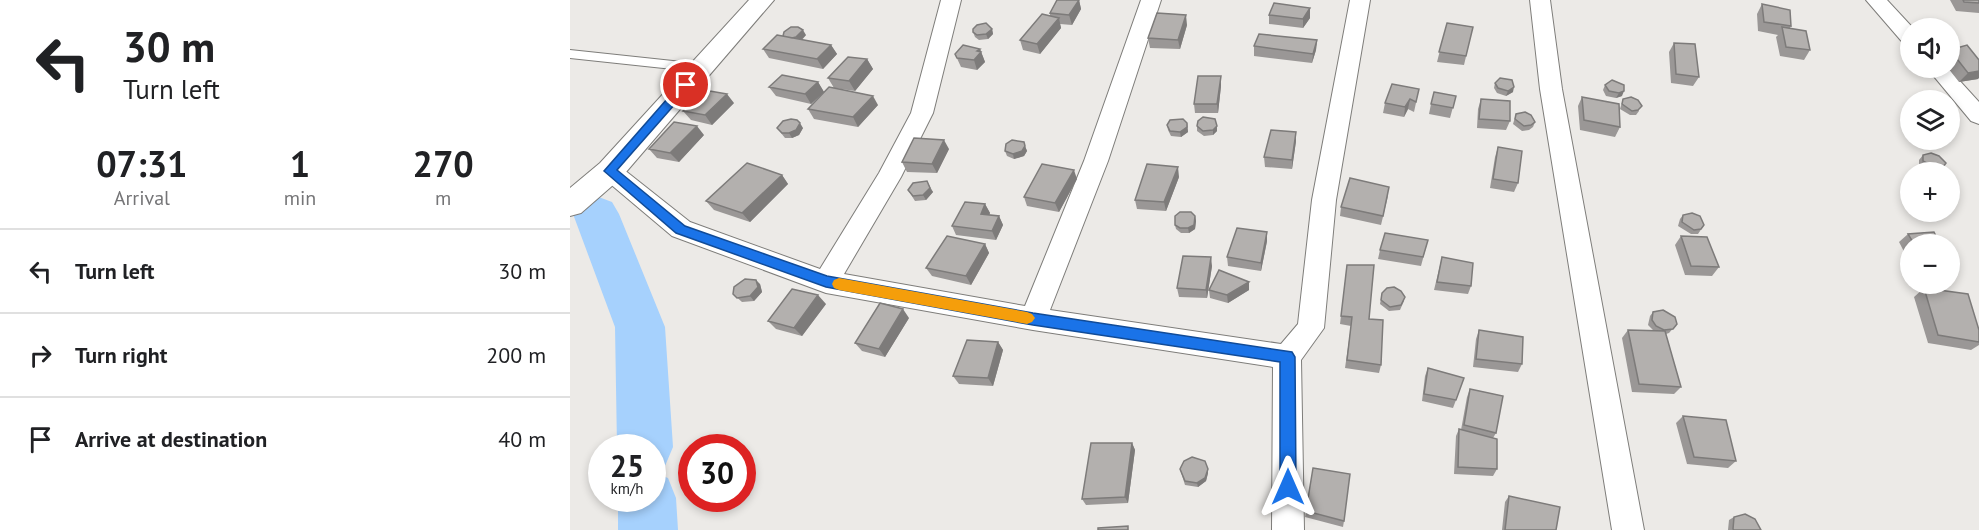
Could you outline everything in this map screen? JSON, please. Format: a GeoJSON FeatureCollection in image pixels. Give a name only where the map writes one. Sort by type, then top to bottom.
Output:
{"type":"FeatureCollection","features":[{"type":"Feature","properties":{"kind":"street"},"geometry":{"type":"LineString","coordinates":[[570,205],[610,171],[762,0]]}},
{"type":"Feature","properties":{"kind":"street"},"geometry":{"type":"LineString","coordinates":[[826,282],[889,177],[922,113],[951,0]]}},
{"type":"Feature","properties":{"kind":"street"},"geometry":{"type":"LineString","coordinates":[[1033,319],[1096,161],[1151,0]]}},
{"type":"Feature","properties":{"kind":"street"},"geometry":{"type":"LineString","coordinates":[[1288,530],[1287,357],[1311,328],[1324,200],[1360,0]]}},
{"type":"Feature","properties":{"kind":"street"},"geometry":{"type":"LineString","coordinates":[[1540,0],[1551,89],[1628,530]]}},
{"type":"Feature","properties":{"kind":"street"},"geometry":{"type":"LineString","coordinates":[[1876,0],[1900,27]]}},
{"type":"Feature","properties":{"kind":"street"},"geometry":{"type":"LineString","coordinates":[[1946,78],[1979,116]]}},
{"type":"Feature","properties":{"kind":"street"},"geometry":{"type":"LineString","coordinates":[[610,171],[681,229],[826,282],[1033,319],[1287,357]]}},
{"type":"Feature","properties":{"kind":"lane"},"geometry":{"type":"LineString","coordinates":[[570,54],[701,68]]}},
{"type":"Feature","properties":{"kind":"building"},"geometry":{"type":"Polygon","coordinates":[[[1057,0],[1079,0],[1069,15],[1050,13],[1057,0]]]}},
{"type":"Feature","properties":{"kind":"building"},"geometry":{"type":"Polygon","coordinates":[[[1963,0],[1979,0],[1979,3],[1964,2],[1963,0]]]}},
{"type":"Feature","properties":{"kind":"building"},"geometry":{"type":"Polygon","coordinates":[[[1274,3],[1310,8],[1303,19],[1269,15],[1274,3]]]}},
{"type":"Feature","properties":{"kind":"building"},"geometry":{"type":"Polygon","coordinates":[[[1762,4],[1790,10],[1791,26],[1764,22],[1762,4]]]}},
{"type":"Feature","properties":{"kind":"building"},"geometry":{"type":"Polygon","coordinates":[[[1157,13],[1186,15],[1178,40],[1148,38],[1157,13]]]}},
{"type":"Feature","properties":{"kind":"building"},"geometry":{"type":"Polygon","coordinates":[[[1042,14],[1059,18],[1037,44],[1020,40],[1042,14]]]}},
{"type":"Feature","properties":{"kind":"building"},"geometry":{"type":"Polygon","coordinates":[[[986,23],[992,29],[986,34],[977,35],[973,32],[977,25],[986,23]]]}},
{"type":"Feature","properties":{"kind":"building"},"geometry":{"type":"Polygon","coordinates":[[[1447,23],[1473,27],[1466,56],[1439,52],[1447,23]]]}},
{"type":"Feature","properties":{"kind":"building"},"geometry":{"type":"Polygon","coordinates":[[[791,27],[803,30],[796,37],[783,36],[784,32],[791,27]]]}},
{"type":"Feature","properties":{"kind":"building"},"geometry":{"type":"Polygon","coordinates":[[[1782,27],[1806,31],[1810,50],[1786,47],[1782,27]]]}},
{"type":"Feature","properties":{"kind":"building"},"geometry":{"type":"Polygon","coordinates":[[[1259,34],[1317,40],[1313,54],[1254,46],[1259,34]]]}},
{"type":"Feature","properties":{"kind":"building"},"geometry":{"type":"Polygon","coordinates":[[[777,35],[831,45],[817,59],[763,49],[777,35]]]}},
{"type":"Feature","properties":{"kind":"building"},"geometry":{"type":"Polygon","coordinates":[[[1674,43],[1695,44],[1699,77],[1676,74],[1674,43]]]}},
{"type":"Feature","properties":{"kind":"building"},"geometry":{"type":"Polygon","coordinates":[[[963,45],[980,49],[977,51],[981,52],[974,60],[957,58],[955,54],[963,45]]]}},
{"type":"Feature","properties":{"kind":"building"},"geometry":{"type":"Polygon","coordinates":[[[1967,45],[1979,60],[1979,71],[1968,73],[1960,63],[1960,47],[1967,45]]]}},
{"type":"Feature","properties":{"kind":"building"},"geometry":{"type":"Polygon","coordinates":[[[848,57],[867,59],[849,81],[828,78],[848,57]]]}},
{"type":"Feature","properties":{"kind":"building"},"geometry":{"type":"Polygon","coordinates":[[[782,75],[818,82],[805,94],[769,87],[782,75]]]}},
{"type":"Feature","properties":{"kind":"building"},"geometry":{"type":"Polygon","coordinates":[[[1198,76],[1221,76],[1217,104],[1194,104],[1198,76]]]}},
{"type":"Feature","properties":{"kind":"building"},"geometry":{"type":"Polygon","coordinates":[[[1500,78],[1512,80],[1514,87],[1508,91],[1498,88],[1495,83],[1500,78]]]}},
{"type":"Feature","properties":{"kind":"building"},"geometry":{"type":"Polygon","coordinates":[[[1612,80],[1624,85],[1624,91],[1619,93],[1609,91],[1605,85],[1612,80]]]}},
{"type":"Feature","properties":{"kind":"building"},"geometry":{"type":"Polygon","coordinates":[[[1392,84],[1419,89],[1416,102],[1410,99],[1405,107],[1385,103],[1392,84]]]}},
{"type":"Feature","properties":{"kind":"building"},"geometry":{"type":"Polygon","coordinates":[[[829,87],[873,96],[853,117],[808,109],[829,87]]]}},
{"type":"Feature","properties":{"kind":"building"},"geometry":{"type":"Polygon","coordinates":[[[704,90],[727,94],[705,115],[683,111],[704,90]]]}},
{"type":"Feature","properties":{"kind":"building"},"geometry":{"type":"Polygon","coordinates":[[[1434,92],[1456,96],[1453,108],[1431,104],[1434,92]]]}},
{"type":"Feature","properties":{"kind":"building"},"geometry":{"type":"Polygon","coordinates":[[[1582,97],[1619,104],[1620,127],[1584,120],[1582,97]]]}},
{"type":"Feature","properties":{"kind":"building"},"geometry":{"type":"Polygon","coordinates":[[[1631,97],[1638,100],[1642,106],[1638,110],[1632,111],[1622,104],[1623,99],[1631,97]]]}},
{"type":"Feature","properties":{"kind":"building"},"geometry":{"type":"Polygon","coordinates":[[[1481,99],[1510,101],[1510,121],[1479,119],[1481,99]]]}},
{"type":"Feature","properties":{"kind":"building"},"geometry":{"type":"Polygon","coordinates":[[[1525,112],[1531,115],[1535,122],[1531,125],[1524,126],[1515,119],[1516,114],[1525,112]]]}},
{"type":"Feature","properties":{"kind":"building"},"geometry":{"type":"Polygon","coordinates":[[[1203,117],[1215,119],[1217,126],[1213,130],[1203,131],[1197,126],[1198,121],[1203,117]]]}},
{"type":"Feature","properties":{"kind":"building"},"geometry":{"type":"Polygon","coordinates":[[[791,119],[800,123],[796,130],[782,133],[777,128],[783,121],[791,119]]]}},
{"type":"Feature","properties":{"kind":"building"},"geometry":{"type":"Polygon","coordinates":[[[1183,119],[1187,127],[1180,132],[1170,131],[1167,125],[1170,120],[1183,119]]]}},
{"type":"Feature","properties":{"kind":"building"},"geometry":{"type":"Polygon","coordinates":[[[674,122],[697,126],[670,153],[649,149],[674,122]]]}},
{"type":"Feature","properties":{"kind":"building"},"geometry":{"type":"Polygon","coordinates":[[[1271,130],[1296,132],[1292,160],[1264,157],[1271,130]]]}},
{"type":"Feature","properties":{"kind":"building"},"geometry":{"type":"Polygon","coordinates":[[[914,138],[944,140],[932,164],[902,162],[914,138]]]}},
{"type":"Feature","properties":{"kind":"building"},"geometry":{"type":"Polygon","coordinates":[[[1012,140],[1024,142],[1025,146],[1022,151],[1013,154],[1005,151],[1006,144],[1012,140]]]}},
{"type":"Feature","properties":{"kind":"building"},"geometry":{"type":"Polygon","coordinates":[[[1498,147],[1522,151],[1518,183],[1493,179],[1498,147]]]}},
{"type":"Feature","properties":{"kind":"building"},"geometry":{"type":"Polygon","coordinates":[[[1931,153],[1939,156],[1945,162],[1925,162],[1923,155],[1931,153]]]}},
{"type":"Feature","properties":{"kind":"building"},"geometry":{"type":"Polygon","coordinates":[[[747,163],[782,175],[742,213],[706,201],[747,163]]]}},
{"type":"Feature","properties":{"kind":"building"},"geometry":{"type":"Polygon","coordinates":[[[1042,164],[1074,170],[1055,203],[1024,197],[1042,164]]]}},
{"type":"Feature","properties":{"kind":"building"},"geometry":{"type":"Polygon","coordinates":[[[1147,164],[1178,167],[1164,202],[1135,200],[1147,164]]]}},
{"type":"Feature","properties":{"kind":"building"},"geometry":{"type":"Polygon","coordinates":[[[1350,178],[1389,187],[1383,216],[1341,207],[1350,178]]]}},
{"type":"Feature","properties":{"kind":"building"},"geometry":{"type":"Polygon","coordinates":[[[927,181],[930,188],[923,195],[913,196],[908,190],[913,183],[927,181]]]}},
{"type":"Feature","properties":{"kind":"building"},"geometry":{"type":"Polygon","coordinates":[[[965,202],[985,204],[981,214],[999,216],[992,231],[952,226],[965,202]]]}},
{"type":"Feature","properties":{"kind":"building"},"geometry":{"type":"Polygon","coordinates":[[[1180,212],[1191,212],[1195,216],[1194,225],[1180,228],[1175,225],[1175,216],[1180,212]]]}},
{"type":"Feature","properties":{"kind":"building"},"geometry":{"type":"Polygon","coordinates":[[[1692,213],[1700,216],[1704,225],[1701,229],[1694,230],[1682,222],[1683,215],[1692,213]]]}},
{"type":"Feature","properties":{"kind":"building"},"geometry":{"type":"Polygon","coordinates":[[[1237,228],[1267,232],[1261,263],[1227,257],[1237,228]]]}},
{"type":"Feature","properties":{"kind":"building"},"geometry":{"type":"Polygon","coordinates":[[[1934,232],[1935,234],[1908,234],[1934,232]]]}},
{"type":"Feature","properties":{"kind":"building"},"geometry":{"type":"Polygon","coordinates":[[[1385,233],[1428,240],[1423,257],[1380,250],[1385,233]]]}},
{"type":"Feature","properties":{"kind":"building"},"geometry":{"type":"Polygon","coordinates":[[[947,236],[985,244],[966,276],[926,268],[947,236]]]}},
{"type":"Feature","properties":{"kind":"building"},"geometry":{"type":"Polygon","coordinates":[[[1681,236],[1707,237],[1719,267],[1691,266],[1681,236]]]}},
{"type":"Feature","properties":{"kind":"building"},"geometry":{"type":"Polygon","coordinates":[[[1183,256],[1211,257],[1206,290],[1177,288],[1183,256]]]}},
{"type":"Feature","properties":{"kind":"building"},"geometry":{"type":"Polygon","coordinates":[[[1442,257],[1473,263],[1471,286],[1437,282],[1442,257]]]}},
{"type":"Feature","properties":{"kind":"building"},"geometry":{"type":"Polygon","coordinates":[[[1347,265],[1374,265],[1369,319],[1383,320],[1381,365],[1347,360],[1352,317],[1341,316],[1347,265]]]}},
{"type":"Feature","properties":{"kind":"building"},"geometry":{"type":"Polygon","coordinates":[[[1219,270],[1249,282],[1227,295],[1209,290],[1219,270]]]}},
{"type":"Feature","properties":{"kind":"building"},"geometry":{"type":"Polygon","coordinates":[[[745,279],[756,280],[758,287],[750,296],[737,298],[733,294],[734,287],[745,279]]]}},
{"type":"Feature","properties":{"kind":"building"},"geometry":{"type":"Polygon","coordinates":[[[1394,287],[1405,297],[1401,305],[1390,307],[1381,300],[1382,293],[1387,288],[1394,287]]]}},
{"type":"Feature","properties":{"kind":"building"},"geometry":{"type":"Polygon","coordinates":[[[792,289],[818,295],[794,328],[768,321],[792,289]]]}},
{"type":"Feature","properties":{"kind":"building"},"geometry":{"type":"Polygon","coordinates":[[[1926,294],[1968,294],[1979,330],[1979,342],[1938,335],[1926,294]]]}},
{"type":"Feature","properties":{"kind":"building"},"geometry":{"type":"Polygon","coordinates":[[[880,303],[903,309],[879,349],[855,343],[880,303]]]}},
{"type":"Feature","properties":{"kind":"building"},"geometry":{"type":"Polygon","coordinates":[[[1663,310],[1675,317],[1677,324],[1673,329],[1664,330],[1656,326],[1652,320],[1653,312],[1663,310]]]}},
{"type":"Feature","properties":{"kind":"building"},"geometry":{"type":"Polygon","coordinates":[[[1479,330],[1523,337],[1522,364],[1476,359],[1479,330]]]}},
{"type":"Feature","properties":{"kind":"building"},"geometry":{"type":"Polygon","coordinates":[[[1628,330],[1665,331],[1681,387],[1639,384],[1628,330]]]}},
{"type":"Feature","properties":{"kind":"building"},"geometry":{"type":"Polygon","coordinates":[[[967,340],[998,342],[988,378],[953,376],[967,340]]]}},
{"type":"Feature","properties":{"kind":"building"},"geometry":{"type":"Polygon","coordinates":[[[1428,368],[1464,378],[1456,400],[1424,394],[1428,368]]]}},
{"type":"Feature","properties":{"kind":"building"},"geometry":{"type":"Polygon","coordinates":[[[1470,389],[1503,396],[1496,433],[1464,425],[1470,389]]]}},
{"type":"Feature","properties":{"kind":"building"},"geometry":{"type":"Polygon","coordinates":[[[1683,416],[1726,420],[1736,461],[1694,457],[1683,416]]]}},
{"type":"Feature","properties":{"kind":"building"},"geometry":{"type":"Polygon","coordinates":[[[1459,429],[1497,439],[1497,469],[1458,467],[1459,429]]]}},
{"type":"Feature","properties":{"kind":"building"},"geometry":{"type":"Polygon","coordinates":[[[1091,443],[1132,443],[1125,497],[1082,499],[1091,443]]]}},
{"type":"Feature","properties":{"kind":"building"},"geometry":{"type":"Polygon","coordinates":[[[1192,457],[1205,461],[1208,469],[1205,478],[1197,483],[1185,481],[1180,469],[1184,461],[1192,457]]]}},
{"type":"Feature","properties":{"kind":"building"},"geometry":{"type":"Polygon","coordinates":[[[1313,468],[1350,474],[1344,521],[1306,511],[1313,468]]]}},
{"type":"Feature","properties":{"kind":"building"},"geometry":{"type":"Polygon","coordinates":[[[1509,496],[1560,507],[1556,530],[1505,530],[1509,496]]]}},
{"type":"Feature","properties":{"kind":"building"},"geometry":{"type":"Polygon","coordinates":[[[1745,514],[1755,519],[1761,530],[1733,529],[1734,517],[1745,514]]]}},
{"type":"Feature","properties":{"kind":"building"},"geometry":{"type":"Polygon","coordinates":[[[1128,526],[1128,530],[1098,530],[1098,528],[1128,526]]]}},
{"type":"Feature","properties":{"kind":"waterway"},"geometry":{"type":"LineString","coordinates":[[596,214],[640,327],[644,434]]}},
{"type":"Feature","properties":{"kind":"waterway"},"geometry":{"type":"LineString","coordinates":[[647,512],[648,530]]}},
{"type":"Feature","properties":{"kind":"slow traffic"},"geometry":{"type":"LineString","coordinates":[[839,284],[1027,318]]}},
{"type":"Feature","properties":{"kind":"route"},"geometry":{"type":"LineString","coordinates":[[686,85],[610,171],[681,229],[826,282],[1033,319],[1287,357],[1288,487]]}}]}
